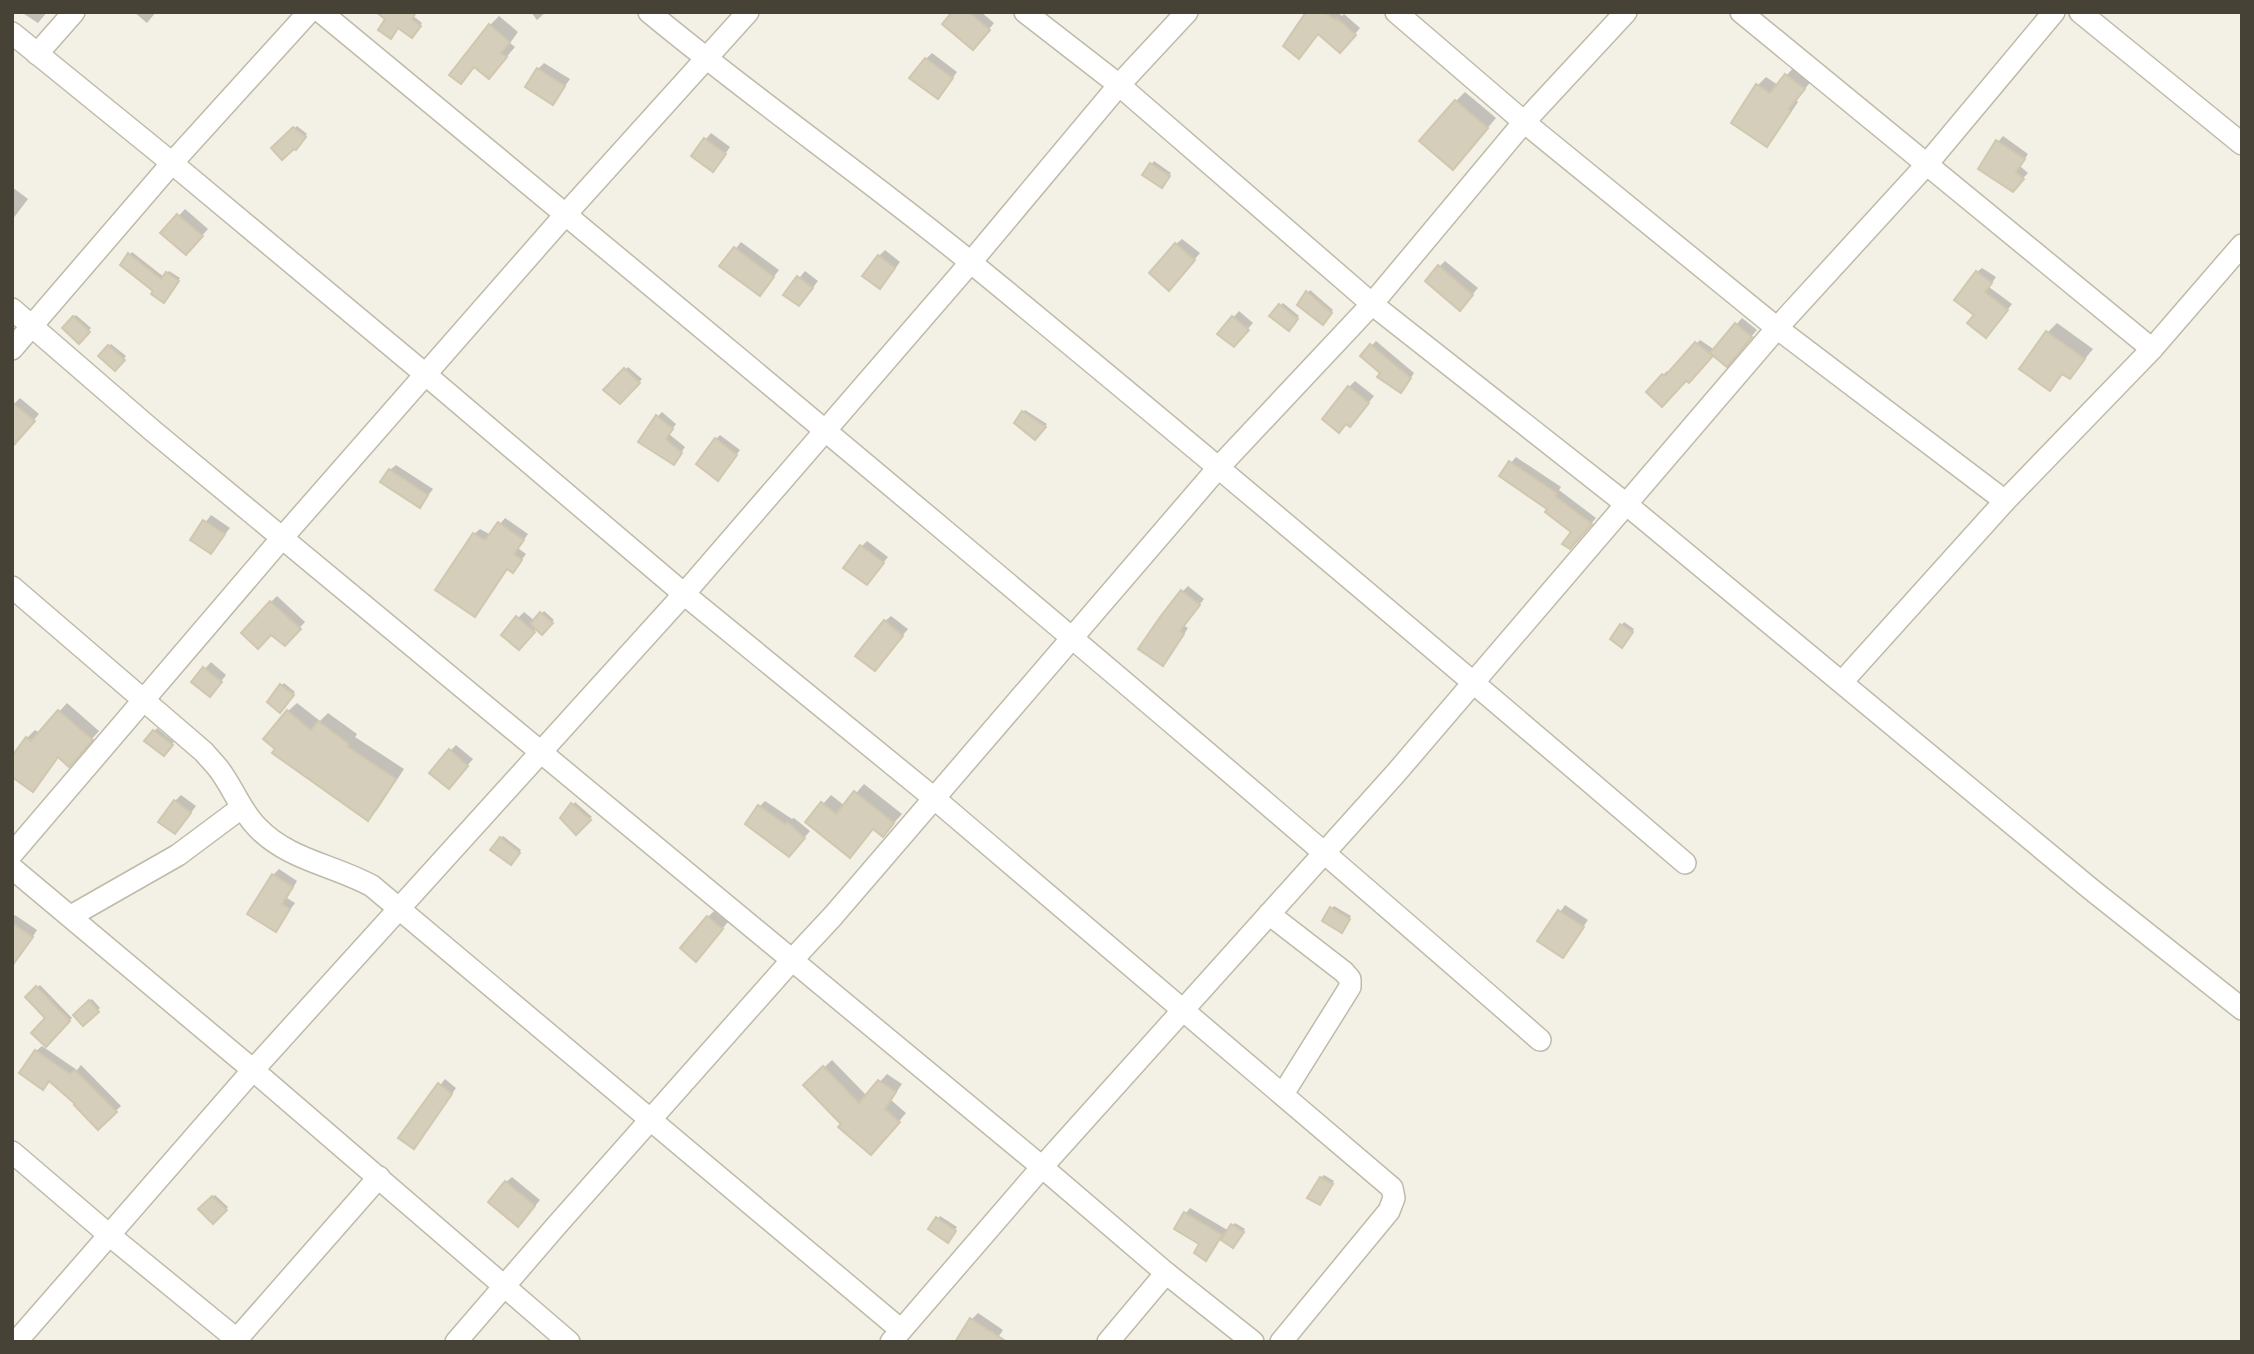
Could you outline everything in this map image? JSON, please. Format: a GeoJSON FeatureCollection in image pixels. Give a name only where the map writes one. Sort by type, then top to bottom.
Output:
{"type":"FeatureCollection","features":[{"type":"Feature","properties":{"kind":"street"},"geometry":{"type":"LineString","coordinates":[[37,54],[74,12]]}},
{"type":"Feature","properties":{"kind":"street"},"geometry":{"type":"LineString","coordinates":[[12,349],[172,163],[309,12]]}},
{"type":"Feature","properties":{"kind":"street"},"geometry":{"type":"LineString","coordinates":[[321,12],[1074,638],[1540,1040]]}},
{"type":"Feature","properties":{"kind":"street"},"geometry":{"type":"LineString","coordinates":[[649,12],[707,60],[971,262],[1475,683],[1685,863]]}},
{"type":"Feature","properties":{"kind":"street"},"geometry":{"type":"LineString","coordinates":[[12,854],[143,698],[425,374],[748,12]]}},
{"type":"Feature","properties":{"kind":"street"},"geometry":{"type":"LineString","coordinates":[[1025,12],[1119,85],[1372,304],[1626,504],[2092,890],[2242,1009]]}},
{"type":"Feature","properties":{"kind":"street"},"geometry":{"type":"LineString","coordinates":[[16,1342],[253,1070],[684,594],[971,262],[1119,85],[1187,12]]}},
{"type":"Feature","properties":{"kind":"street"},"geometry":{"type":"LineString","coordinates":[[1396,12],[1524,122],[1777,328],[2005,501]]}},
{"type":"Feature","properties":{"kind":"street"},"geometry":{"type":"LineString","coordinates":[[456,1342],[833,916],[1218,468],[1372,304],[1524,122],[1626,12]]}},
{"type":"Feature","properties":{"kind":"street"},"geometry":{"type":"LineString","coordinates":[[1741,12],[2152,349]]}},
{"type":"Feature","properties":{"kind":"street"},"geometry":{"type":"LineString","coordinates":[[12,587],[204,752],[220,770],[241,807],[258,829],[299,857],[356,877],[372,886],[651,1119],[896,1336],[1042,1167],[1475,683],[1777,328],[1927,164],[2054,12]]}},
{"type":"Feature","properties":{"kind":"street"},"geometry":{"type":"LineString","coordinates":[[2080,12],[2242,144]]}},
{"type":"Feature","properties":{"kind":"street"},"geometry":{"type":"LineString","coordinates":[[12,33],[425,374],[684,594],[935,799],[1392,1188],[1394,1198],[1389,1211],[1281,1342]]}},
{"type":"Feature","properties":{"kind":"street"},"geometry":{"type":"LineString","coordinates":[[1842,682],[2005,501],[2152,349],[2242,244]]}},
{"type":"Feature","properties":{"kind":"street"},"geometry":{"type":"LineString","coordinates":[[12,309],[153,431],[1042,1167],[1166,1273],[1253,1342]]}},
{"type":"Feature","properties":{"kind":"street"},"geometry":{"type":"LineString","coordinates":[[71,916],[178,855],[241,807]]}},
{"type":"Feature","properties":{"kind":"street"},"geometry":{"type":"LineString","coordinates":[[12,868],[379,1177],[569,1342]]}},
{"type":"Feature","properties":{"kind":"street"},"geometry":{"type":"LineString","coordinates":[[1269,914],[1350,979],[1350,987],[1283,1094]]}},
{"type":"Feature","properties":{"kind":"street"},"geometry":{"type":"LineString","coordinates":[[12,1152],[239,1340],[379,1177]]}},
{"type":"Feature","properties":{"kind":"street"},"geometry":{"type":"LineString","coordinates":[[1108,1342],[1166,1273]]}},
{"type":"Feature","properties":{"kind":"building"},"geometry":{"type":"Polygon","coordinates":[[[376,12],[416,12],[412,19],[421,26],[412,38],[398,28],[391,39],[378,30],[385,19],[376,12]]]}},
{"type":"Feature","properties":{"kind":"building"},"geometry":{"type":"Polygon","coordinates":[[[952,12],[969,12],[990,30],[973,50],[942,24],[952,12]]]}},
{"type":"Feature","properties":{"kind":"building"},"geometry":{"type":"Polygon","coordinates":[[[1306,12],[1324,12],[1336,20],[1337,18],[1356,35],[1340,53],[1318,34],[1299,59],[1283,46],[1306,12]]]}},
{"type":"Feature","properties":{"kind":"building"},"geometry":{"type":"Polygon","coordinates":[[[489,24],[510,42],[501,53],[507,57],[489,79],[474,67],[461,84],[449,75],[489,24]]]}},
{"type":"Feature","properties":{"kind":"building"},"geometry":{"type":"Polygon","coordinates":[[[925,58],[953,78],[938,99],[909,78],[925,58]]]}},
{"type":"Feature","properties":{"kind":"building"},"geometry":{"type":"Polygon","coordinates":[[[537,68],[565,86],[553,105],[525,87],[537,68]]]}},
{"type":"Feature","properties":{"kind":"building"},"geometry":{"type":"Polygon","coordinates":[[[1785,74],[1805,89],[1789,109],[1791,111],[1767,147],[1731,123],[1756,84],[1770,93],[1785,74]]]}},
{"type":"Feature","properties":{"kind":"building"},"geometry":{"type":"Polygon","coordinates":[[[1455,100],[1488,128],[1453,170],[1419,141],[1455,100]]]}},
{"type":"Feature","properties":{"kind":"building"},"geometry":{"type":"Polygon","coordinates":[[[293,127],[306,137],[296,150],[282,160],[271,148],[293,127]]]}},
{"type":"Feature","properties":{"kind":"building"},"geometry":{"type":"Polygon","coordinates":[[[704,138],[726,154],[713,172],[691,156],[704,138]]]}},
{"type":"Feature","properties":{"kind":"building"},"geometry":{"type":"Polygon","coordinates":[[[1996,140],[2025,159],[2016,172],[2024,179],[2013,192],[1978,169],[1996,140]]]}},
{"type":"Feature","properties":{"kind":"building"},"geometry":{"type":"Polygon","coordinates":[[[1150,163],[1170,176],[1162,188],[1142,175],[1150,163]]]}},
{"type":"Feature","properties":{"kind":"building"},"geometry":{"type":"Polygon","coordinates":[[[177,214],[203,236],[186,255],[160,233],[177,214]]]}},
{"type":"Feature","properties":{"kind":"building"},"geometry":{"type":"Polygon","coordinates":[[[1175,243],[1195,260],[1169,291],[1149,273],[1175,243]]]}},
{"type":"Feature","properties":{"kind":"building"},"geometry":{"type":"Polygon","coordinates":[[[734,247],[774,277],[760,296],[719,266],[734,247]]]}},
{"type":"Feature","properties":{"kind":"building"},"geometry":{"type":"Polygon","coordinates":[[[128,253],[161,279],[166,272],[179,281],[164,303],[120,265],[128,253]]]}},
{"type":"Feature","properties":{"kind":"building"},"geometry":{"type":"Polygon","coordinates":[[[878,255],[895,268],[880,289],[862,276],[878,255]]]}},
{"type":"Feature","properties":{"kind":"building"},"geometry":{"type":"Polygon","coordinates":[[[1438,265],[1473,295],[1460,311],[1425,281],[1438,265]]]}},
{"type":"Feature","properties":{"kind":"building"},"geometry":{"type":"Polygon","coordinates":[[[1976,271],[1992,283],[1985,292],[2008,310],[1986,338],[1967,323],[1974,315],[1954,300],[1976,271]]]}},
{"type":"Feature","properties":{"kind":"building"},"geometry":{"type":"Polygon","coordinates":[[[797,276],[813,288],[799,306],[783,295],[797,276]]]}},
{"type":"Feature","properties":{"kind":"building"},"geometry":{"type":"Polygon","coordinates":[[[1306,291],[1332,313],[1323,325],[1297,305],[1306,291]]]}},
{"type":"Feature","properties":{"kind":"building"},"geometry":{"type":"Polygon","coordinates":[[[1279,304],[1298,319],[1289,331],[1269,316],[1279,304]]]}},
{"type":"Feature","properties":{"kind":"building"},"geometry":{"type":"Polygon","coordinates":[[[73,316],[90,332],[79,344],[62,328],[73,316]]]}},
{"type":"Feature","properties":{"kind":"building"},"geometry":{"type":"Polygon","coordinates":[[[1232,316],[1249,330],[1234,347],[1217,334],[1232,316]]]}},
{"type":"Feature","properties":{"kind":"building"},"geometry":{"type":"Polygon","coordinates":[[[1735,323],[1752,337],[1727,367],[1710,353],[1735,323]]]}},
{"type":"Feature","properties":{"kind":"building"},"geometry":{"type":"Polygon","coordinates":[[[2046,331],[2085,359],[2070,379],[2062,374],[2050,391],[2019,369],[2046,331]]]}},
{"type":"Feature","properties":{"kind":"building"},"geometry":{"type":"Polygon","coordinates":[[[1695,342],[1713,356],[1689,383],[1686,381],[1662,407],[1646,392],[1662,374],[1665,376],[1695,342]]]}},
{"type":"Feature","properties":{"kind":"building"},"geometry":{"type":"Polygon","coordinates":[[[1370,344],[1411,378],[1401,393],[1377,377],[1380,373],[1360,356],[1370,344]]]}},
{"type":"Feature","properties":{"kind":"building"},"geometry":{"type":"Polygon","coordinates":[[[108,345],[125,360],[115,371],[98,356],[108,345]]]}},
{"type":"Feature","properties":{"kind":"building"},"geometry":{"type":"Polygon","coordinates":[[[624,368],[640,383],[620,404],[603,390],[624,368]]]}},
{"type":"Feature","properties":{"kind":"building"},"geometry":{"type":"Polygon","coordinates":[[[1348,386],[1369,403],[1350,427],[1346,424],[1339,433],[1322,419],[1348,386]]]}},
{"type":"Feature","properties":{"kind":"building"},"geometry":{"type":"Polygon","coordinates":[[[12,402],[35,421],[12,447],[12,402]]]}},
{"type":"Feature","properties":{"kind":"building"},"geometry":{"type":"Polygon","coordinates":[[[1022,411],[1046,427],[1035,440],[1014,423],[1022,411]]]}},
{"type":"Feature","properties":{"kind":"building"},"geometry":{"type":"Polygon","coordinates":[[[656,415],[673,429],[666,439],[682,453],[674,465],[638,442],[656,415]]]}},
{"type":"Feature","properties":{"kind":"building"},"geometry":{"type":"Polygon","coordinates":[[[715,438],[737,455],[718,481],[696,464],[715,438]]]}},
{"type":"Feature","properties":{"kind":"building"},"geometry":{"type":"Polygon","coordinates":[[[1509,461],[1557,493],[1555,496],[1592,524],[1570,549],[1562,544],[1571,532],[1545,512],[1547,509],[1499,476],[1509,461]]]}},
{"type":"Feature","properties":{"kind":"building"},"geometry":{"type":"Polygon","coordinates":[[[389,469],[428,495],[420,508],[380,482],[389,469]]]}},
{"type":"Feature","properties":{"kind":"building"},"geometry":{"type":"Polygon","coordinates":[[[203,520],[225,534],[211,554],[190,540],[203,520]]]}},
{"type":"Feature","properties":{"kind":"building"},"geometry":{"type":"Polygon","coordinates":[[[498,522],[524,540],[514,554],[522,560],[513,573],[507,569],[475,617],[435,590],[473,533],[485,540],[498,522]]]}},
{"type":"Feature","properties":{"kind":"building"},"geometry":{"type":"Polygon","coordinates":[[[860,545],[884,563],[867,585],[843,568],[860,545]]]}},
{"type":"Feature","properties":{"kind":"building"},"geometry":{"type":"Polygon","coordinates":[[[1181,590],[1200,605],[1180,631],[1184,634],[1163,666],[1138,649],[1181,590]]]}},
{"type":"Feature","properties":{"kind":"building"},"geometry":{"type":"Polygon","coordinates":[[[270,601],[301,629],[285,646],[271,635],[258,649],[241,633],[270,601]]]}},
{"type":"Feature","properties":{"kind":"building"},"geometry":{"type":"Polygon","coordinates":[[[540,612],[553,623],[542,635],[530,624],[540,612]]]}},
{"type":"Feature","properties":{"kind":"building"},"geometry":{"type":"Polygon","coordinates":[[[516,616],[535,632],[519,650],[501,635],[516,616]]]}},
{"type":"Feature","properties":{"kind":"building"},"geometry":{"type":"Polygon","coordinates":[[[884,620],[903,636],[875,671],[855,656],[884,620]]]}},
{"type":"Feature","properties":{"kind":"building"},"geometry":{"type":"Polygon","coordinates":[[[1620,624],[1633,632],[1622,648],[1610,639],[1620,624]]]}},
{"type":"Feature","properties":{"kind":"building"},"geometry":{"type":"Polygon","coordinates":[[[203,667],[222,682],[210,697],[191,682],[203,667]]]}},
{"type":"Feature","properties":{"kind":"building"},"geometry":{"type":"Polygon","coordinates":[[[280,684],[294,695],[280,713],[267,702],[280,684]]]}},
{"type":"Feature","properties":{"kind":"building"},"geometry":{"type":"Polygon","coordinates":[[[58,710],[93,740],[69,767],[58,757],[33,792],[12,777],[12,756],[26,737],[31,741],[58,710]]]}},
{"type":"Feature","properties":{"kind":"building"},"geometry":{"type":"Polygon","coordinates":[[[287,710],[311,730],[318,721],[349,744],[347,746],[396,779],[368,821],[272,753],[275,749],[263,739],[287,710]]]}},
{"type":"Feature","properties":{"kind":"building"},"geometry":{"type":"Polygon","coordinates":[[[153,730],[173,745],[164,756],[144,741],[153,730]]]}},
{"type":"Feature","properties":{"kind":"building"},"geometry":{"type":"Polygon","coordinates":[[[449,749],[468,766],[449,789],[429,773],[449,749]]]}},
{"type":"Feature","properties":{"kind":"building"},"geometry":{"type":"Polygon","coordinates":[[[854,791],[894,823],[883,837],[873,829],[850,858],[805,822],[821,802],[836,814],[854,791]]]}},
{"type":"Feature","properties":{"kind":"building"},"geometry":{"type":"Polygon","coordinates":[[[174,800],[191,813],[175,834],[158,822],[174,800]]]}},
{"type":"Feature","properties":{"kind":"building"},"geometry":{"type":"Polygon","coordinates":[[[571,803],[591,820],[576,835],[560,818],[571,803]]]}},
{"type":"Feature","properties":{"kind":"building"},"geometry":{"type":"Polygon","coordinates":[[[758,805],[785,824],[787,822],[805,838],[789,857],[745,824],[758,805]]]}},
{"type":"Feature","properties":{"kind":"building"},"geometry":{"type":"Polygon","coordinates":[[[500,837],[520,853],[511,865],[490,850],[500,837]]]}},
{"type":"Feature","properties":{"kind":"building"},"geometry":{"type":"Polygon","coordinates":[[[272,874],[293,887],[282,904],[290,909],[276,932],[247,914],[272,874]]]}},
{"type":"Feature","properties":{"kind":"building"},"geometry":{"type":"Polygon","coordinates":[[[1330,907],[1350,919],[1342,933],[1322,921],[1330,907]]]}},
{"type":"Feature","properties":{"kind":"building"},"geometry":{"type":"Polygon","coordinates":[[[1558,910],[1584,927],[1563,958],[1537,941],[1558,910]]]}},
{"type":"Feature","properties":{"kind":"building"},"geometry":{"type":"Polygon","coordinates":[[[707,916],[723,929],[696,962],[680,948],[707,916]]]}},
{"type":"Feature","properties":{"kind":"building"},"geometry":{"type":"Polygon","coordinates":[[[12,923],[33,937],[12,966],[12,923]]]}},
{"type":"Feature","properties":{"kind":"building"},"geometry":{"type":"Polygon","coordinates":[[[36,986],[70,1021],[46,1047],[31,1033],[45,1018],[25,997],[36,986]]]}},
{"type":"Feature","properties":{"kind":"building"},"geometry":{"type":"Polygon","coordinates":[[[89,1000],[99,1012],[83,1026],[73,1015],[89,1000]]]}},
{"type":"Feature","properties":{"kind":"building"},"geometry":{"type":"Polygon","coordinates":[[[35,1050],[70,1074],[75,1070],[117,1112],[98,1130],[75,1104],[49,1081],[43,1090],[19,1073],[35,1050]]]}},
{"type":"Feature","properties":{"kind":"building"},"geometry":{"type":"Polygon","coordinates":[[[823,1066],[859,1103],[878,1080],[896,1092],[885,1109],[900,1122],[871,1155],[838,1127],[841,1124],[803,1085],[823,1066]]]}},
{"type":"Feature","properties":{"kind":"building"},"geometry":{"type":"Polygon","coordinates":[[[438,1083],[452,1094],[414,1149],[398,1138],[438,1083]]]}},
{"type":"Feature","properties":{"kind":"building"},"geometry":{"type":"Polygon","coordinates":[[[1320,1177],[1333,1184],[1320,1205],[1307,1198],[1320,1177]]]}},
{"type":"Feature","properties":{"kind":"building"},"geometry":{"type":"Polygon","coordinates":[[[505,1181],[535,1206],[518,1227],[488,1202],[505,1181]]]}},
{"type":"Feature","properties":{"kind":"building"},"geometry":{"type":"Polygon","coordinates":[[[212,1196],[227,1210],[213,1224],[198,1209],[212,1196]]]}},
{"type":"Feature","properties":{"kind":"building"},"geometry":{"type":"Polygon","coordinates":[[[1184,1212],[1222,1235],[1206,1261],[1194,1253],[1199,1244],[1174,1229],[1184,1212]]]}},
{"type":"Feature","properties":{"kind":"building"},"geometry":{"type":"Polygon","coordinates":[[[936,1217],[956,1231],[948,1243],[928,1229],[936,1217]]]}},
{"type":"Feature","properties":{"kind":"building"},"geometry":{"type":"Polygon","coordinates":[[[1231,1224],[1244,1232],[1233,1248],[1221,1240],[1231,1224]]]}},
{"type":"Feature","properties":{"kind":"building"},"geometry":{"type":"Polygon","coordinates":[[[970,1318],[1007,1342],[955,1342],[970,1318]]]}}]}
